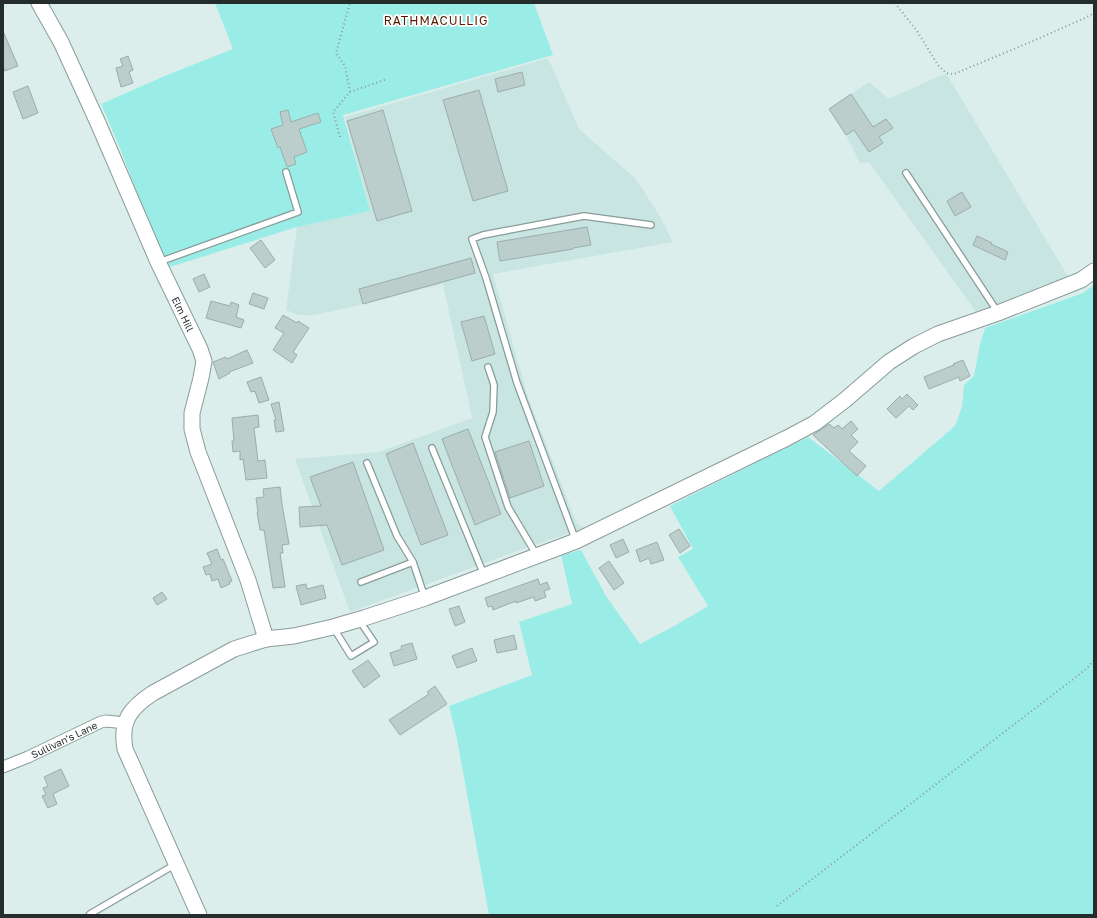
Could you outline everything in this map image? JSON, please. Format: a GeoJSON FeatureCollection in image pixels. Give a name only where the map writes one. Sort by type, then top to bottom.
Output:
{"type":"FeatureCollection","features":[{"type":"Feature","properties":{"kind":"street","name":"Elm Hill"},"geometry":{"type":"LineString","coordinates":[[39,3],[61,42],[158,262],[200,349],[204,361],[202,378],[192,413],[192,429],[198,452],[248,580],[266,639]]}},
{"type":"Feature","properties":{"kind":"street"},"geometry":{"type":"LineString","coordinates":[[198,915],[125,749],[124,740],[128,716],[140,701],[234,649],[266,639],[294,636],[359,620],[425,598],[576,541],[815,423],[845,400],[889,362],[914,346],[938,334],[1081,280],[1094,271]]}},
{"type":"Feature","properties":{"kind":"street","name":"Sullivan's Lane"},"geometry":{"type":"LineString","coordinates":[[3,767],[28,757],[101,722],[126,723]]}},
{"type":"Feature","properties":{"kind":"lane"},"geometry":{"type":"LineString","coordinates":[[158,262],[298,212],[286,172]]}},
{"type":"Feature","properties":{"kind":"lane"},"geometry":{"type":"LineString","coordinates":[[906,173],[998,312]]}},
{"type":"Feature","properties":{"kind":"lane"},"geometry":{"type":"LineString","coordinates":[[576,541],[517,383],[486,278],[472,239],[483,235],[584,216],[651,225]]}},
{"type":"Feature","properties":{"kind":"lane"},"geometry":{"type":"LineString","coordinates":[[488,367],[494,385],[494,412],[485,436],[508,507],[537,555]]}},
{"type":"Feature","properties":{"kind":"lane"},"geometry":{"type":"LineString","coordinates":[[432,448],[484,575]]}},
{"type":"Feature","properties":{"kind":"lane"},"geometry":{"type":"LineString","coordinates":[[367,463],[397,536],[413,562],[425,598]]}},
{"type":"Feature","properties":{"kind":"lane"},"geometry":{"type":"LineString","coordinates":[[361,582],[413,562]]}},
{"type":"Feature","properties":{"kind":"lane"},"geometry":{"type":"LineString","coordinates":[[333,627],[351,656],[374,642],[359,620]]}},
{"type":"Feature","properties":{"kind":"lane"},"geometry":{"type":"LineString","coordinates":[[89,915],[176,864]]}},
{"type":"Feature","properties":{"kind":"path"},"geometry":{"type":"LineString","coordinates":[[350,3],[336,53],[345,66],[350,92]]}},
{"type":"Feature","properties":{"kind":"path"},"geometry":{"type":"LineString","coordinates":[[895,3],[917,31],[938,64],[946,73],[954,74],[1033,41],[1094,13]]}},
{"type":"Feature","properties":{"kind":"path"},"geometry":{"type":"LineString","coordinates":[[340,137],[333,112],[350,92],[387,79]]}},
{"type":"Feature","properties":{"kind":"path"},"geometry":{"type":"LineString","coordinates":[[777,906],[1080,674],[1094,660]]}},
{"type":"Feature","properties":{"kind":"shaded area"},"geometry":{"type":"Polygon","coordinates":[[[215,3],[534,3],[553,55],[343,115],[370,211],[297,227],[170,267],[148,223],[119,146],[101,104],[167,75],[233,49],[215,3]]]}},
{"type":"Feature","properties":{"kind":"shaded area"},"geometry":{"type":"Polygon","coordinates":[[[548,58],[579,129],[636,179],[659,215],[673,242],[493,274],[528,397],[575,519],[578,524],[584,528],[350,612],[295,459],[379,452],[472,418],[443,284],[314,315],[299,315],[286,310],[297,227],[370,211],[345,117],[548,58]]]}},
{"type":"Feature","properties":{"kind":"shaded area"},"geometry":{"type":"Polygon","coordinates":[[[946,73],[1072,283],[981,319],[869,162],[860,163],[846,135],[829,109],[869,82],[889,99],[946,73]]]}},
{"type":"Feature","properties":{"kind":"shaded area"},"geometry":{"type":"Polygon","coordinates":[[[1094,285],[1094,915],[489,915],[457,739],[449,706],[532,675],[519,622],[572,604],[561,555],[581,550],[606,596],[640,644],[708,606],[678,557],[693,549],[670,506],[808,437],[879,491],[955,426],[962,407],[964,385],[974,376],[980,344],[985,328],[1083,293],[1094,285]]]}},
{"type":"Feature","properties":{"kind":"building"},"geometry":{"type":"Polygon","coordinates":[[[3,31],[18,66],[5,71],[3,65],[3,31]]]}},
{"type":"Feature","properties":{"kind":"building"},"geometry":{"type":"Polygon","coordinates":[[[128,56],[133,70],[129,72],[133,83],[121,87],[116,68],[123,66],[120,59],[128,56]]]}},
{"type":"Feature","properties":{"kind":"building"},"geometry":{"type":"Polygon","coordinates":[[[522,72],[525,85],[498,92],[495,79],[522,72]]]}},
{"type":"Feature","properties":{"kind":"building"},"geometry":{"type":"Polygon","coordinates":[[[28,86],[38,113],[23,119],[13,92],[28,86]]]}},
{"type":"Feature","properties":{"kind":"building"},"geometry":{"type":"Polygon","coordinates":[[[479,90],[508,191],[473,201],[443,100],[479,90]]]}},
{"type":"Feature","properties":{"kind":"building"},"geometry":{"type":"Polygon","coordinates":[[[851,94],[873,127],[886,119],[893,128],[879,137],[883,143],[869,152],[854,130],[846,135],[829,109],[851,94]]]}},
{"type":"Feature","properties":{"kind":"building"},"geometry":{"type":"Polygon","coordinates":[[[288,110],[291,122],[318,113],[321,122],[299,129],[307,152],[294,157],[296,164],[287,167],[280,147],[278,148],[271,129],[283,125],[280,112],[288,110]]]}},
{"type":"Feature","properties":{"kind":"building"},"geometry":{"type":"Polygon","coordinates":[[[383,110],[412,211],[377,221],[347,121],[383,110]]]}},
{"type":"Feature","properties":{"kind":"building"},"geometry":{"type":"Polygon","coordinates":[[[962,192],[971,207],[955,216],[947,201],[962,192]]]}},
{"type":"Feature","properties":{"kind":"building"},"geometry":{"type":"Polygon","coordinates":[[[587,227],[591,245],[500,261],[497,242],[587,227]]]}},
{"type":"Feature","properties":{"kind":"building"},"geometry":{"type":"Polygon","coordinates":[[[977,236],[1008,252],[1005,260],[973,245],[977,236]]]}},
{"type":"Feature","properties":{"kind":"building"},"geometry":{"type":"Polygon","coordinates":[[[261,240],[275,260],[265,268],[250,248],[261,240]]]}},
{"type":"Feature","properties":{"kind":"building"},"geometry":{"type":"Polygon","coordinates":[[[471,258],[475,273],[363,304],[359,289],[471,258]]]}},
{"type":"Feature","properties":{"kind":"building"},"geometry":{"type":"Polygon","coordinates":[[[204,274],[210,287],[199,292],[193,279],[204,274]]]}},
{"type":"Feature","properties":{"kind":"building"},"geometry":{"type":"Polygon","coordinates":[[[253,293],[268,298],[264,309],[249,304],[253,293]]]}},
{"type":"Feature","properties":{"kind":"building"},"geometry":{"type":"Polygon","coordinates":[[[211,301],[230,306],[231,302],[239,305],[236,317],[244,320],[241,328],[206,318],[211,301]]]}},
{"type":"Feature","properties":{"kind":"building"},"geometry":{"type":"Polygon","coordinates":[[[283,315],[297,323],[298,321],[309,328],[293,352],[297,355],[292,363],[273,350],[284,333],[275,328],[283,315]]]}},
{"type":"Feature","properties":{"kind":"building"},"geometry":{"type":"Polygon","coordinates":[[[484,316],[495,354],[472,361],[461,322],[484,316]]]}},
{"type":"Feature","properties":{"kind":"building"},"geometry":{"type":"Polygon","coordinates":[[[247,350],[253,363],[229,372],[230,373],[219,379],[213,362],[226,357],[227,359],[247,350]]]}},
{"type":"Feature","properties":{"kind":"building"},"geometry":{"type":"Polygon","coordinates":[[[963,360],[970,376],[960,381],[959,377],[929,389],[924,377],[963,360]]]}},
{"type":"Feature","properties":{"kind":"building"},"geometry":{"type":"Polygon","coordinates":[[[261,377],[269,400],[259,403],[255,391],[251,392],[247,382],[261,377]]]}},
{"type":"Feature","properties":{"kind":"building"},"geometry":{"type":"Polygon","coordinates":[[[907,394],[918,405],[913,410],[909,406],[896,418],[887,409],[900,396],[902,399],[907,394]]]}},
{"type":"Feature","properties":{"kind":"building"},"geometry":{"type":"Polygon","coordinates":[[[279,402],[284,431],[276,432],[274,420],[276,420],[271,404],[279,402]]]}},
{"type":"Feature","properties":{"kind":"building"},"geometry":{"type":"Polygon","coordinates":[[[258,415],[259,427],[254,428],[258,461],[265,460],[267,478],[246,480],[243,459],[240,460],[240,451],[233,452],[232,441],[234,441],[232,418],[258,415]]]}},
{"type":"Feature","properties":{"kind":"building"},"geometry":{"type":"Polygon","coordinates":[[[851,421],[858,429],[851,435],[858,442],[849,451],[866,466],[857,476],[813,435],[829,424],[834,428],[838,425],[842,429],[851,421]]]}},
{"type":"Feature","properties":{"kind":"building"},"geometry":{"type":"Polygon","coordinates":[[[468,429],[501,514],[475,525],[442,439],[468,429]]]}},
{"type":"Feature","properties":{"kind":"building"},"geometry":{"type":"Polygon","coordinates":[[[529,441],[544,486],[510,498],[495,452],[529,441]]]}},
{"type":"Feature","properties":{"kind":"building"},"geometry":{"type":"Polygon","coordinates":[[[413,443],[448,535],[421,545],[386,454],[413,443]]]}},
{"type":"Feature","properties":{"kind":"building"},"geometry":{"type":"Polygon","coordinates":[[[353,462],[384,550],[342,565],[327,525],[300,527],[299,507],[321,506],[310,477],[353,462]]]}},
{"type":"Feature","properties":{"kind":"building"},"geometry":{"type":"Polygon","coordinates":[[[280,487],[289,544],[282,545],[283,553],[280,553],[285,587],[273,588],[264,530],[260,530],[256,498],[264,497],[263,489],[280,487]]]}},
{"type":"Feature","properties":{"kind":"building"},"geometry":{"type":"Polygon","coordinates":[[[679,529],[690,546],[680,553],[669,535],[679,529]]]}},
{"type":"Feature","properties":{"kind":"building"},"geometry":{"type":"Polygon","coordinates":[[[623,539],[629,552],[616,558],[610,545],[623,539]]]}},
{"type":"Feature","properties":{"kind":"building"},"geometry":{"type":"Polygon","coordinates":[[[657,542],[664,560],[651,564],[649,558],[640,562],[636,550],[657,542]]]}},
{"type":"Feature","properties":{"kind":"building"},"geometry":{"type":"Polygon","coordinates":[[[217,549],[232,581],[229,582],[230,584],[221,588],[218,579],[212,581],[210,574],[206,575],[203,567],[212,564],[207,553],[217,549]]]}},
{"type":"Feature","properties":{"kind":"building"},"geometry":{"type":"Polygon","coordinates":[[[609,561],[624,583],[614,590],[599,568],[609,561]]]}},
{"type":"Feature","properties":{"kind":"building"},"geometry":{"type":"Polygon","coordinates":[[[538,579],[540,585],[547,582],[550,589],[544,591],[546,597],[535,601],[534,597],[516,603],[516,601],[493,610],[492,606],[488,607],[485,598],[538,579]]]}},
{"type":"Feature","properties":{"kind":"building"},"geometry":{"type":"Polygon","coordinates":[[[306,584],[307,589],[323,585],[326,598],[301,605],[296,586],[306,584]]]}},
{"type":"Feature","properties":{"kind":"building"},"geometry":{"type":"Polygon","coordinates":[[[162,592],[167,599],[157,605],[153,598],[162,592]]]}},
{"type":"Feature","properties":{"kind":"building"},"geometry":{"type":"Polygon","coordinates":[[[459,606],[465,622],[455,626],[449,609],[459,606]]]}},
{"type":"Feature","properties":{"kind":"building"},"geometry":{"type":"Polygon","coordinates":[[[514,635],[517,649],[497,653],[494,640],[514,635]]]}},
{"type":"Feature","properties":{"kind":"building"},"geometry":{"type":"Polygon","coordinates":[[[412,643],[417,659],[394,666],[390,653],[402,649],[401,646],[412,643]]]}},
{"type":"Feature","properties":{"kind":"building"},"geometry":{"type":"Polygon","coordinates":[[[472,648],[477,661],[457,668],[452,656],[472,648]]]}},
{"type":"Feature","properties":{"kind":"building"},"geometry":{"type":"Polygon","coordinates":[[[368,660],[380,676],[364,688],[352,671],[368,660]]]}},
{"type":"Feature","properties":{"kind":"building"},"geometry":{"type":"Polygon","coordinates":[[[435,686],[447,704],[400,735],[389,720],[429,694],[427,692],[435,686]]]}},
{"type":"Feature","properties":{"kind":"building"},"geometry":{"type":"Polygon","coordinates":[[[61,769],[69,786],[53,794],[57,804],[48,808],[42,796],[46,795],[43,788],[48,786],[44,777],[61,769]]]}},
{"type":"Feature","properties":{"kind":"district","name":"RATHMACULLIG"},"geometry":{"type":"Point","coordinates":[436,21]}}]}
